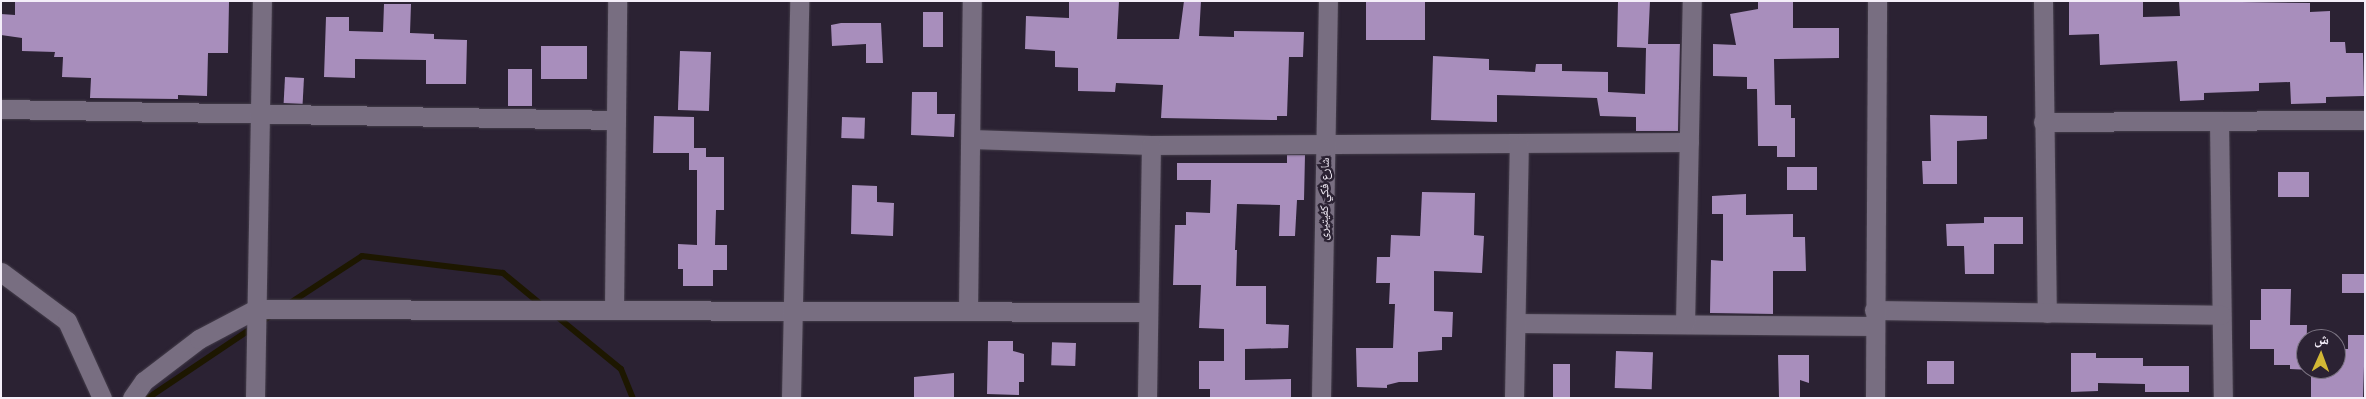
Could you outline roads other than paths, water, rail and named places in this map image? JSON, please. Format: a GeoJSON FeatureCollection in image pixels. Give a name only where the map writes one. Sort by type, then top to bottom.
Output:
{"type":"FeatureCollection","features":[{"type":"Feature","properties":{"kind":"street"},"geometry":{"type":"LineString","coordinates":[[255,398],[262,1]]}},
{"type":"Feature","properties":{"kind":"street"},"geometry":{"type":"LineString","coordinates":[[614,309],[617,1]]}},
{"type":"Feature","properties":{"kind":"street"},"geometry":{"type":"LineString","coordinates":[[792,398],[792,309],[799,1]]}},
{"type":"Feature","properties":{"kind":"street"},"geometry":{"type":"LineString","coordinates":[[968,311],[972,1]]}},
{"type":"Feature","properties":{"kind":"street","name":"شارع فكي كفيتيرى"},"geometry":{"type":"LineString","coordinates":[[1321,398],[1328,1]]}},
{"type":"Feature","properties":{"kind":"street"},"geometry":{"type":"LineString","coordinates":[[1685,324],[1692,1]]}},
{"type":"Feature","properties":{"kind":"street"},"geometry":{"type":"LineString","coordinates":[[1875,398],[1876,1]]}},
{"type":"Feature","properties":{"kind":"street"},"geometry":{"type":"LineString","coordinates":[[2043,1],[2043,122],[2047,313]]}},
{"type":"Feature","properties":{"kind":"street"},"geometry":{"type":"LineString","coordinates":[[1,109],[616,120]]}},
{"type":"Feature","properties":{"kind":"street"},"geometry":{"type":"LineString","coordinates":[[2043,122],[2365,120]]}},
{"type":"Feature","properties":{"kind":"street"},"geometry":{"type":"LineString","coordinates":[[2219,121],[2221,315],[2224,398]]}},
{"type":"Feature","properties":{"kind":"street"},"geometry":{"type":"LineString","coordinates":[[971,139],[1151,145],[1520,145],[1689,142]]}},
{"type":"Feature","properties":{"kind":"street"},"geometry":{"type":"LineString","coordinates":[[1147,398],[1151,145]]}},
{"type":"Feature","properties":{"kind":"street"},"geometry":{"type":"LineString","coordinates":[[1514,398],[1520,145]]}},
{"type":"Feature","properties":{"kind":"street"},"geometry":{"type":"LineString","coordinates":[[1,272],[67,321],[102,398]]}},
{"type":"Feature","properties":{"kind":"street"},"geometry":{"type":"LineString","coordinates":[[132,398],[144,381],[200,339],[256,309],[792,309],[1148,312]]}},
{"type":"Feature","properties":{"kind":"street"},"geometry":{"type":"LineString","coordinates":[[1516,323],[1685,324],[2047,313],[2221,315]]}},
{"type":"Feature","properties":{"kind":"waterway"},"geometry":{"type":"LineString","coordinates":[[290,303],[362,256],[503,273],[543,306]]}},
{"type":"Feature","properties":{"kind":"waterway"},"geometry":{"type":"LineString","coordinates":[[148,398],[273,314]]}},
{"type":"Feature","properties":{"kind":"waterway"},"geometry":{"type":"LineString","coordinates":[[555,315],[621,369],[633,398]]}}]}
